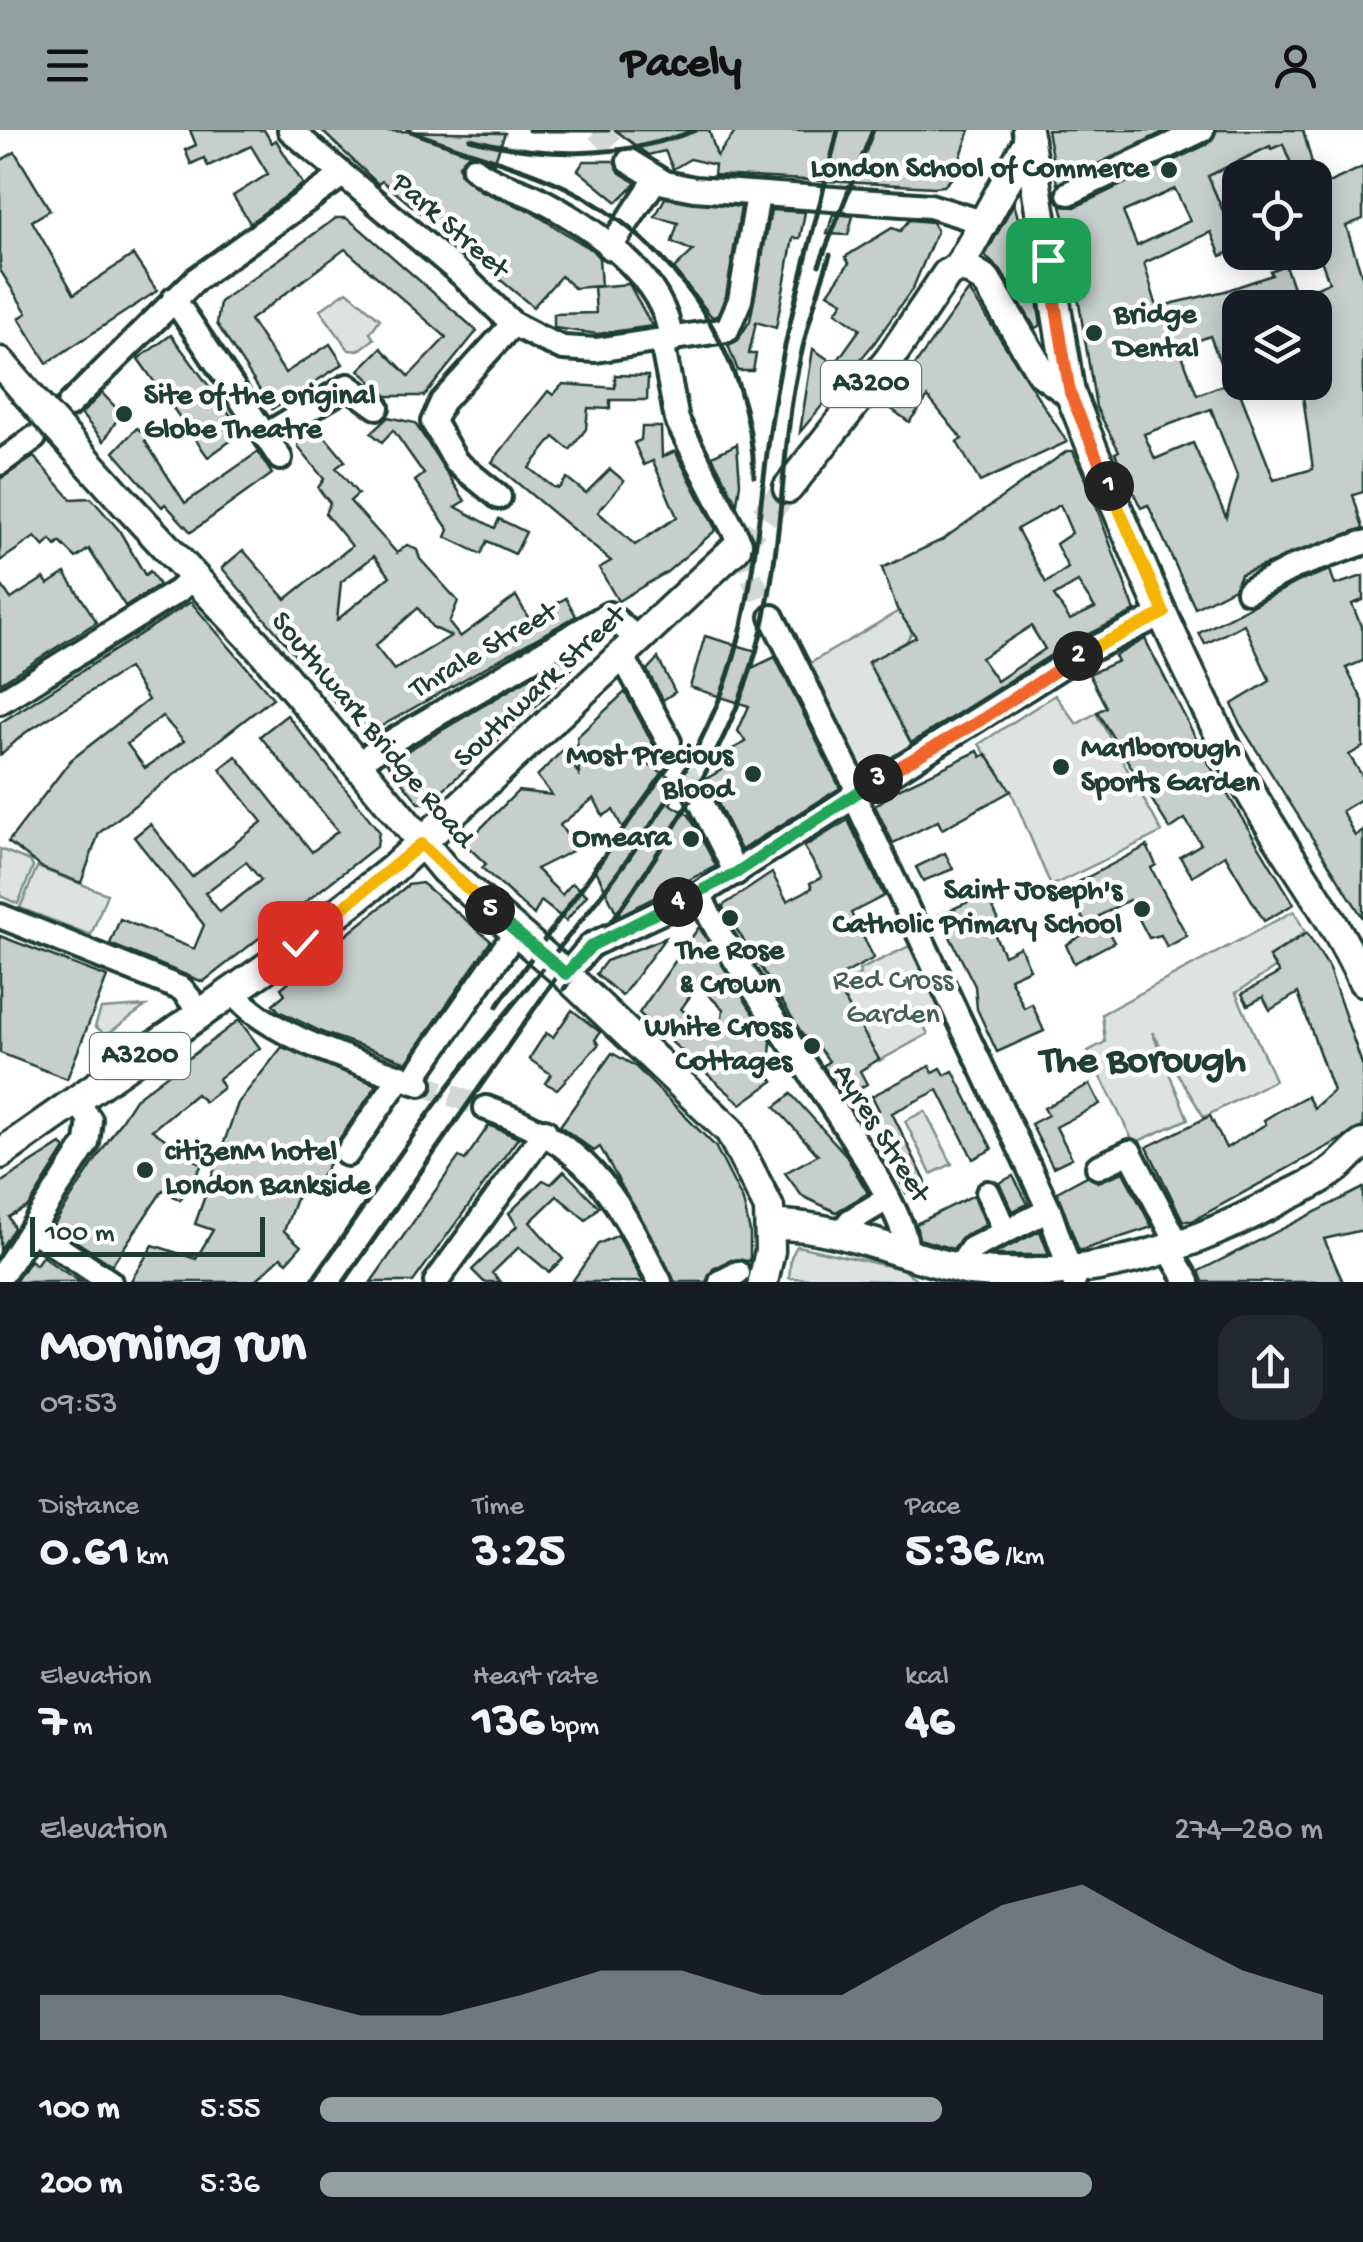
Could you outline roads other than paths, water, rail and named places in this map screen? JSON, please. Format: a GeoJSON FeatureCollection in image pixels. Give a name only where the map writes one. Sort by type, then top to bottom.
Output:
{"type":"FeatureCollection","features":[{"type":"Feature","properties":{"kind":"main road"},"geometry":{"type":"LineString","coordinates":[[1018,140],[1047,200],[1070,393],[1164,613],[1240,774],[1315,891],[1363,981]]}},
{"type":"Feature","properties":{"kind":"main road","name":"A3200"},"geometry":{"type":"LineString","coordinates":[[788,488],[890,360],[954,269],[974,219],[1018,140]]}},
{"type":"Feature","properties":{"kind":"main road"},"geometry":{"type":"LineString","coordinates":[[954,269],[986,280],[1042,372],[1070,393]]}},
{"type":"Feature","properties":{"kind":"main road","name":"Southwark Bridge Road"},"geometry":{"type":"LineString","coordinates":[[0,362],[194,576],[421,844],[480,903],[566,974],[730,1130],[762,1190],[771,1225],[741,1279]]}},
{"type":"Feature","properties":{"kind":"main road","name":"Southwark Street"},"geometry":{"type":"LineString","coordinates":[[0,1154],[320,929],[421,844],[738,546]]}},
{"type":"Feature","properties":{"kind":"main road"},"geometry":{"type":"LineString","coordinates":[[771,1225],[793,1224],[906,1254],[941,1271],[1074,1279],[1174,1248],[1256,1212],[1334,1170],[1363,1144]]}},
{"type":"Feature","properties":{"kind":"main road"},"geometry":{"type":"LineString","coordinates":[[1334,1170],[1363,1164]]}},
{"type":"Feature","properties":{"kind":"street","name":"Park Street"},"geometry":{"type":"LineString","coordinates":[[290,130],[461,274],[512,324],[563,348],[596,350],[720,334],[732,323],[758,195]]}},
{"type":"Feature","properties":{"kind":"street"},"geometry":{"type":"LineString","coordinates":[[1047,200],[1202,130]]}},
{"type":"Feature","properties":{"kind":"street"},"geometry":{"type":"LineString","coordinates":[[629,160],[656,179],[694,189],[930,206],[974,219]]}},
{"type":"Feature","properties":{"kind":"street"},"geometry":{"type":"LineString","coordinates":[[474,168],[579,221],[660,302],[678,420],[738,546]]}},
{"type":"Feature","properties":{"kind":"street"},"geometry":{"type":"LineString","coordinates":[[69,406],[174,299],[341,176]]}},
{"type":"Feature","properties":{"kind":"street"},"geometry":{"type":"LineString","coordinates":[[610,248],[656,179]]}},
{"type":"Feature","properties":{"kind":"street"},"geometry":{"type":"LineString","coordinates":[[174,299],[280,458]]}},
{"type":"Feature","properties":{"kind":"street"},"geometry":{"type":"LineString","coordinates":[[500,497],[456,462],[433,422],[442,402],[512,324]]}},
{"type":"Feature","properties":{"kind":"street"},"geometry":{"type":"LineString","coordinates":[[266,435],[348,386],[377,407]]}},
{"type":"Feature","properties":{"kind":"street"},"geometry":{"type":"LineString","coordinates":[[0,463],[34,438]]}},
{"type":"Feature","properties":{"kind":"street"},"geometry":{"type":"LineString","coordinates":[[1248,591],[1294,567],[1363,543]]}},
{"type":"Feature","properties":{"kind":"street"},"geometry":{"type":"LineString","coordinates":[[0,702],[178,591],[194,576]]}},
{"type":"Feature","properties":{"kind":"street"},"geometry":{"type":"LineString","coordinates":[[566,974],[591,946],[700,894],[1078,656],[1164,613]]}},
{"type":"Feature","properties":{"kind":"street","name":"Thrale Street"},"geometry":{"type":"LineString","coordinates":[[358,766],[372,752],[608,614],[631,649]]}},
{"type":"Feature","properties":{"kind":"street"},"geometry":{"type":"LineString","coordinates":[[772,616],[1049,1210],[1074,1279]]}},
{"type":"Feature","properties":{"kind":"street"},"geometry":{"type":"LineString","coordinates":[[631,649],[670,742]]}},
{"type":"Feature","properties":{"kind":"street"},"geometry":{"type":"LineString","coordinates":[[696,793],[736,873]]}},
{"type":"Feature","properties":{"kind":"street","name":"Ayres Street"},"geometry":{"type":"LineString","coordinates":[[700,894],[744,976],[869,1163],[905,1230],[906,1254]]}},
{"type":"Feature","properties":{"kind":"street"},"geometry":{"type":"LineString","coordinates":[[0,916],[174,985],[189,996],[201,1013]]}},
{"type":"Feature","properties":{"kind":"street"},"geometry":{"type":"LineString","coordinates":[[346,1154],[411,1081],[506,946]]}},
{"type":"Feature","properties":{"kind":"street"},"geometry":{"type":"LineString","coordinates":[[233,991],[248,1010],[278,1028],[411,1081]]}},
{"type":"Feature","properties":{"kind":"street"},"geometry":{"type":"LineString","coordinates":[[0,1278],[90,1132],[90,1120],[77,1101]]}},
{"type":"Feature","properties":{"kind":"street"},"geometry":{"type":"LineString","coordinates":[[486,1108],[545,1131],[600,1176],[660,1282]]}},
{"type":"Feature","properties":{"kind":"street"},"geometry":{"type":"LineString","coordinates":[[436,1282],[545,1131]]}},
{"type":"Feature","properties":{"kind":"street"},"geometry":{"type":"LineString","coordinates":[[1098,1167],[1130,1152],[1188,1282]]}},
{"type":"Feature","properties":{"kind":"street"},"geometry":{"type":"LineString","coordinates":[[988,1193],[1005,1231]]}},
{"type":"Feature","properties":{"kind":"street"},"geometry":{"type":"LineString","coordinates":[[839,1236],[846,1224],[888,1200]]}},
{"type":"Feature","properties":{"kind":"street"},"geometry":{"type":"LineString","coordinates":[[941,1271],[970,1249],[1049,1210]]}},
{"type":"Feature","properties":{"kind":"street"},"geometry":{"type":"LineString","coordinates":[[32,1230],[110,1282]]}},
{"type":"Feature","properties":{"kind":"tunnel"},"geometry":{"type":"LineString","coordinates":[[597,130],[629,161]]}},
{"type":"Feature","properties":{"kind":"tunnel"},"geometry":{"type":"LineString","coordinates":[[736,548],[788,488]]}},
{"type":"Feature","properties":{"kind":"tunnel"},"geometry":{"type":"LineString","coordinates":[[736,548],[772,617]]}},
{"type":"Feature","properties":{"kind":"tunnel"},"geometry":{"type":"LineString","coordinates":[[669,742],[696,793]]}},
{"type":"Feature","properties":{"kind":"tunnel"},"geometry":{"type":"LineString","coordinates":[[420,1084],[486,1108]]}},
{"type":"Feature","properties":{"kind":"railway"},"geometry":{"type":"LineString","coordinates":[[408,130],[567,188],[642,238],[700,307],[722,346],[739,388],[750,431],[754,476]]}},
{"type":"Feature","properties":{"kind":"railway"},"geometry":{"type":"LineString","coordinates":[[529,130],[608,130]]}},
{"type":"Feature","properties":{"kind":"railway"},"geometry":{"type":"LineString","coordinates":[[470,139],[526,150],[584,152],[641,146],[696,130]]}},
{"type":"Feature","properties":{"kind":"railway"},"geometry":{"type":"LineString","coordinates":[[311,1282],[448,1087],[618,873],[672,793],[716,707],[747,601],[778,382],[838,130]]}},
{"type":"Feature","properties":{"kind":"railway"},"geometry":{"type":"LineString","coordinates":[[819,265],[873,130]]}},
{"type":"Feature","properties":{"kind":"railway"},"geometry":{"type":"LineString","coordinates":[[564,989],[674,828],[722,741],[741,697],[769,596],[795,382],[830,255]]}},
{"type":"Feature","properties":{"kind":"railway"},"geometry":{"type":"LineString","coordinates":[[497,1006],[680,750]]}},
{"type":"Feature","properties":{"kind":"railway"},"geometry":{"type":"LineString","coordinates":[[344,1282],[564,966]]}},
{"type":"Feature","properties":{"kind":"place","name":"London School of Commerce"},"geometry":{"type":"Point","coordinates":[1169,170]}},
{"type":"Feature","properties":{"kind":"place","name":"Bridge Dental"},"geometry":{"type":"Point","coordinates":[1094,333]}},
{"type":"Feature","properties":{"kind":"place","name":"Site of the original Globe Theatre"},"geometry":{"type":"Point","coordinates":[124,414]}},
{"type":"Feature","properties":{"kind":"place","name":"Marlborough Sports Garden"},"geometry":{"type":"Point","coordinates":[1061,767]}},
{"type":"Feature","properties":{"kind":"place","name":"Most Precious Blood"},"geometry":{"type":"Point","coordinates":[753,774]}},
{"type":"Feature","properties":{"kind":"place","name":"Omeara"},"geometry":{"type":"Point","coordinates":[691,839]}},
{"type":"Feature","properties":{"kind":"place","name":"Saint Joseph's Catholic Primary School"},"geometry":{"type":"Point","coordinates":[1142,909]}},
{"type":"Feature","properties":{"kind":"place","name":"The Rose & Crown"},"geometry":{"type":"Point","coordinates":[730,918]}},
{"type":"Feature","properties":{"kind":"place","name":"White Cross Cottages"},"geometry":{"type":"Point","coordinates":[812,1046]}},
{"type":"Feature","properties":{"kind":"place","name":"citizenM hotel London Bankside"},"geometry":{"type":"Point","coordinates":[145,1170]}},
{"type":"Feature","properties":{"kind":"district","name":"The Borough"},"geometry":{"type":"Point","coordinates":[1143,1062]}},
{"type":"Feature","properties":{"kind":"park label","name":"Red Cross Garden"},"geometry":{"type":"Point","coordinates":[893,999]}}]}
